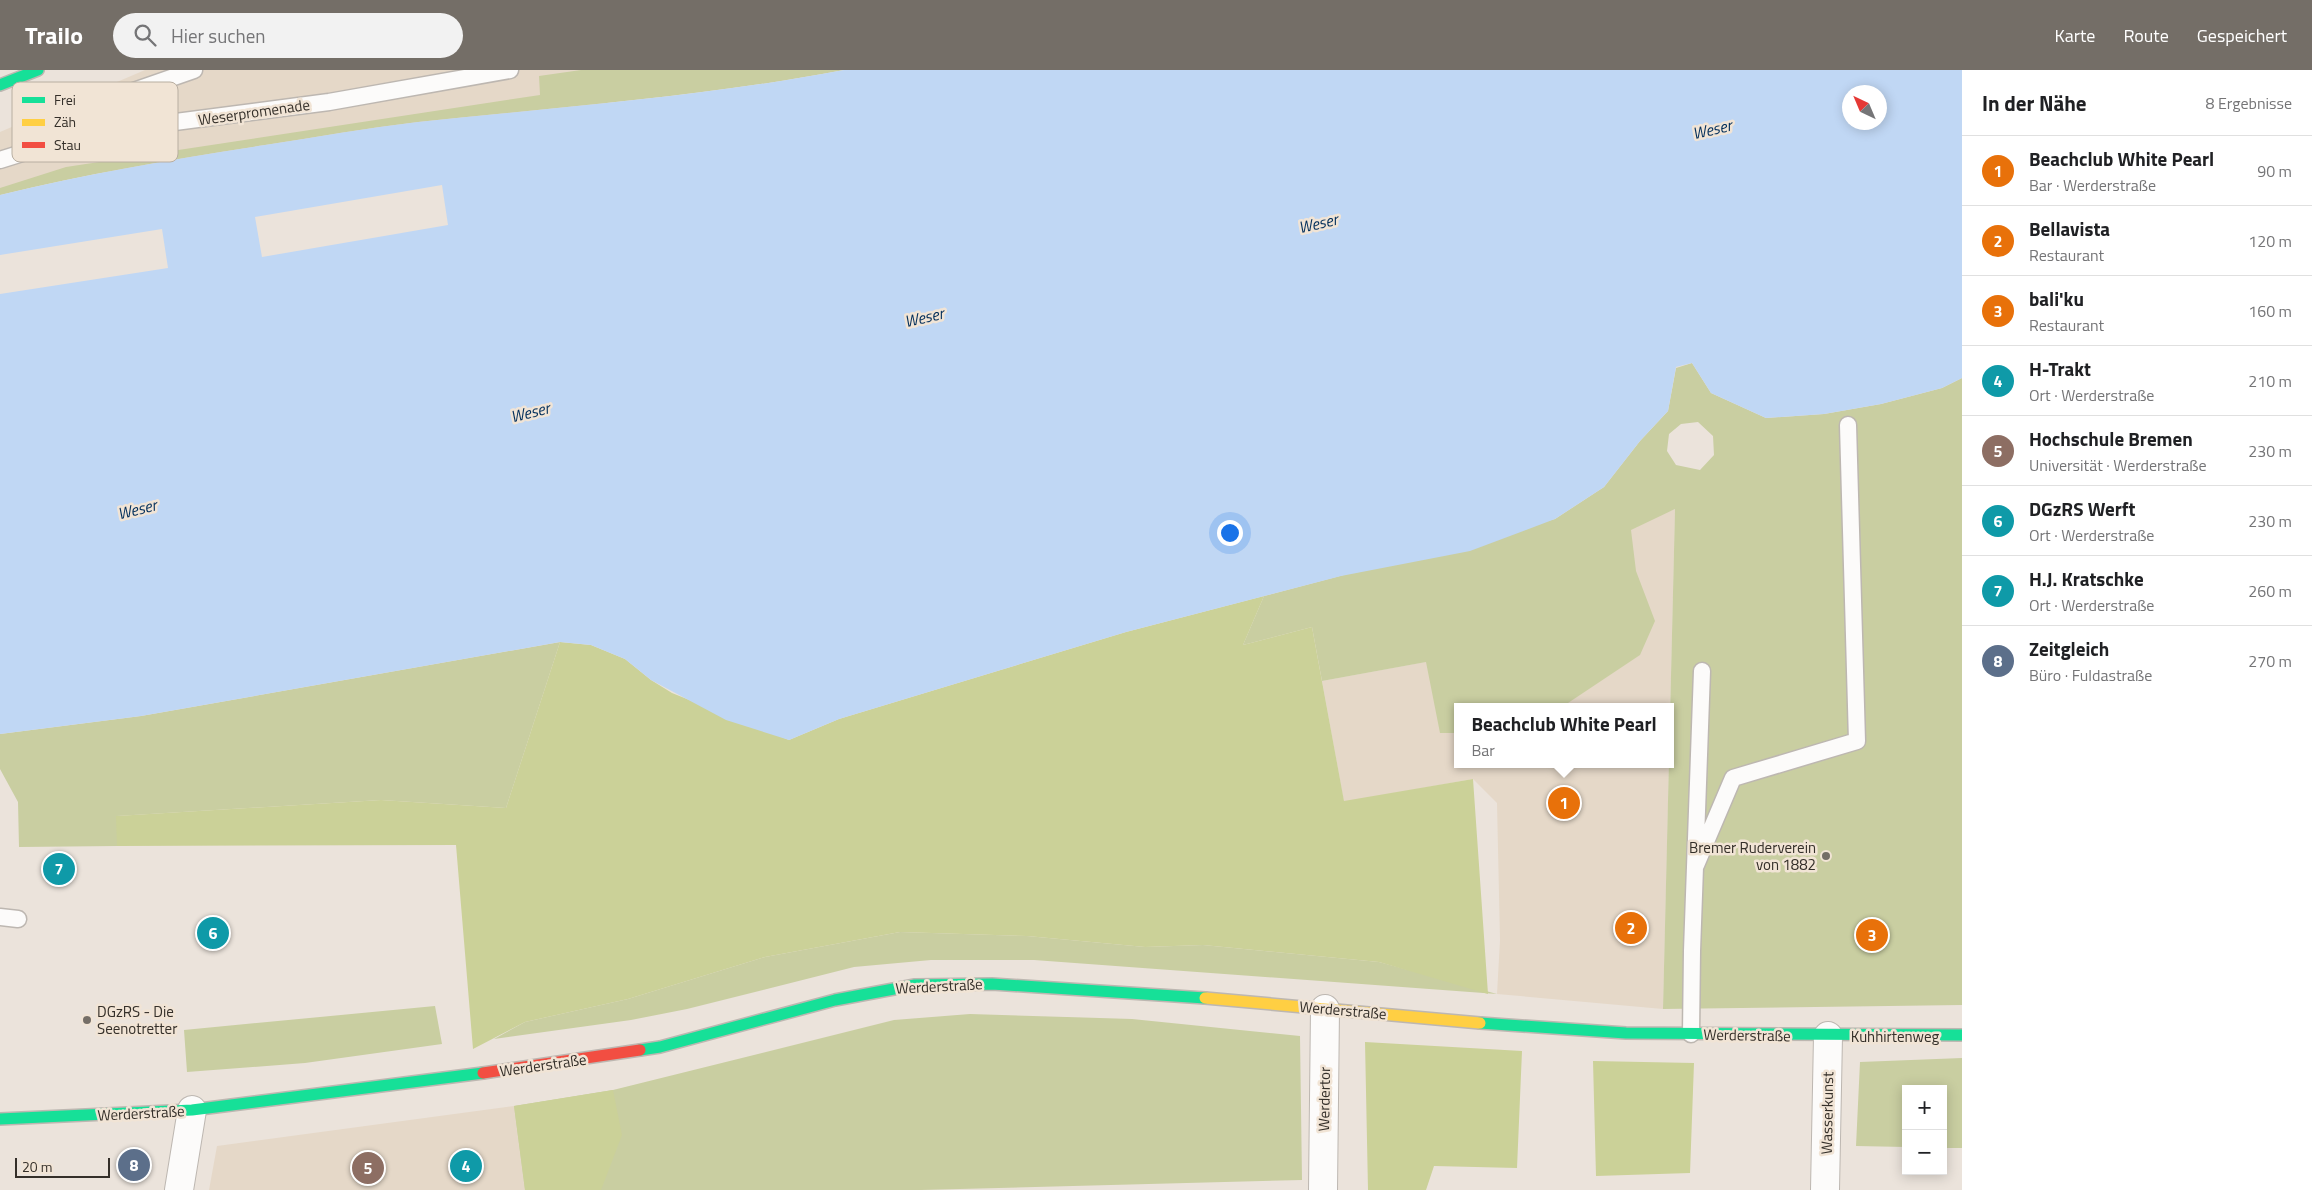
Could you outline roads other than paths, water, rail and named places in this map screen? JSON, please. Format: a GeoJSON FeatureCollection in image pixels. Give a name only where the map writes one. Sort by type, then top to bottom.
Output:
{"type":"FeatureCollection","features":[{"type":"Feature","properties":{"kind":"street"},"geometry":{"type":"LineString","coordinates":[[0,84],[38,70]]}},
{"type":"Feature","properties":{"kind":"street","name":"Werderstraße"},"geometry":{"type":"LineString","coordinates":[[0,1120],[192,1110],[525,1068],[660,1047],[835,1000],[915,985],[992,984],[1148,993],[1626,1033],[1828,1036]]}},
{"type":"Feature","properties":{"kind":"street","name":"Werdertor"},"geometry":{"type":"LineString","coordinates":[[1323,1190],[1325,1009]]}},
{"type":"Feature","properties":{"kind":"street","name":"Kuhhirtenweg"},"geometry":{"type":"LineString","coordinates":[[1828,1036],[1962,1036]]}},
{"type":"Feature","properties":{"kind":"street","name":"Wasserkunst"},"geometry":{"type":"LineString","coordinates":[[1826,1190],[1828,1036]]}},
{"type":"Feature","properties":{"kind":"street"},"geometry":{"type":"LineString","coordinates":[[179,1190],[192,1110]]}},
{"type":"Feature","properties":{"kind":"lane"},"geometry":{"type":"LineString","coordinates":[[160,82],[194,70]]}},
{"type":"Feature","properties":{"kind":"lane","name":"Weserpromenade"},"geometry":{"type":"LineString","coordinates":[[178,122],[330,102],[510,70]]}},
{"type":"Feature","properties":{"kind":"lane","name":"Weserpromenade"},"geometry":{"type":"LineString","coordinates":[[0,160],[12,156]]}},
{"type":"Feature","properties":{"kind":"lane"},"geometry":{"type":"LineString","coordinates":[[1696,865],[1733,778],[1857,741],[1848,425]]}},
{"type":"Feature","properties":{"kind":"lane"},"geometry":{"type":"LineString","coordinates":[[1691,1034],[1692,951],[1702,671]]}},
{"type":"Feature","properties":{"kind":"lane"},"geometry":{"type":"LineString","coordinates":[[0,917],[18,919]]}},
{"type":"Feature","properties":{"kind":"water","name":"Weser"},"geometry":{"type":"Polygon","coordinates":[[[844,70],[1962,70],[1962,378],[1942,388],[1881,404],[1824,414],[1766,418],[1711,393],[1692,363],[1676,367],[1668,411],[1640,441],[1604,487],[1555,519],[1470,551],[1341,576],[1126,632],[839,719],[789,740],[726,720],[651,680],[625,659],[591,645],[560,642],[141,716],[0,734],[0,195],[132,167],[162,162],[178,162],[178,159],[380,127],[685,94],[844,70]]]}},
{"type":"Feature","properties":{"kind":"place","name":"Beachclub White Pearl"},"geometry":{"type":"Point","coordinates":[1564,803]}},
{"type":"Feature","properties":{"kind":"place","name":"Bremer Ruderverein von 1882"},"geometry":{"type":"Point","coordinates":[1826,856]}},
{"type":"Feature","properties":{"kind":"place","name":"H.J. Kratschke"},"geometry":{"type":"Point","coordinates":[59,869]}},
{"type":"Feature","properties":{"kind":"place","name":"Bellavista"},"geometry":{"type":"Point","coordinates":[1631,928]}},
{"type":"Feature","properties":{"kind":"place","name":"DGzRS Werft"},"geometry":{"type":"Point","coordinates":[213,933]}},
{"type":"Feature","properties":{"kind":"place","name":"bali'ku"},"geometry":{"type":"Point","coordinates":[1872,935]}},
{"type":"Feature","properties":{"kind":"place","name":"DGzRS - Die Seenotretter"},"geometry":{"type":"Point","coordinates":[87,1020]}},
{"type":"Feature","properties":{"kind":"place","name":"Zeitgleich"},"geometry":{"type":"Point","coordinates":[134,1165]}},
{"type":"Feature","properties":{"kind":"place","name":"H-Trakt"},"geometry":{"type":"Point","coordinates":[466,1166]}},
{"type":"Feature","properties":{"kind":"place","name":"Hochschule Bremen"},"geometry":{"type":"Point","coordinates":[368,1168]}}]}
